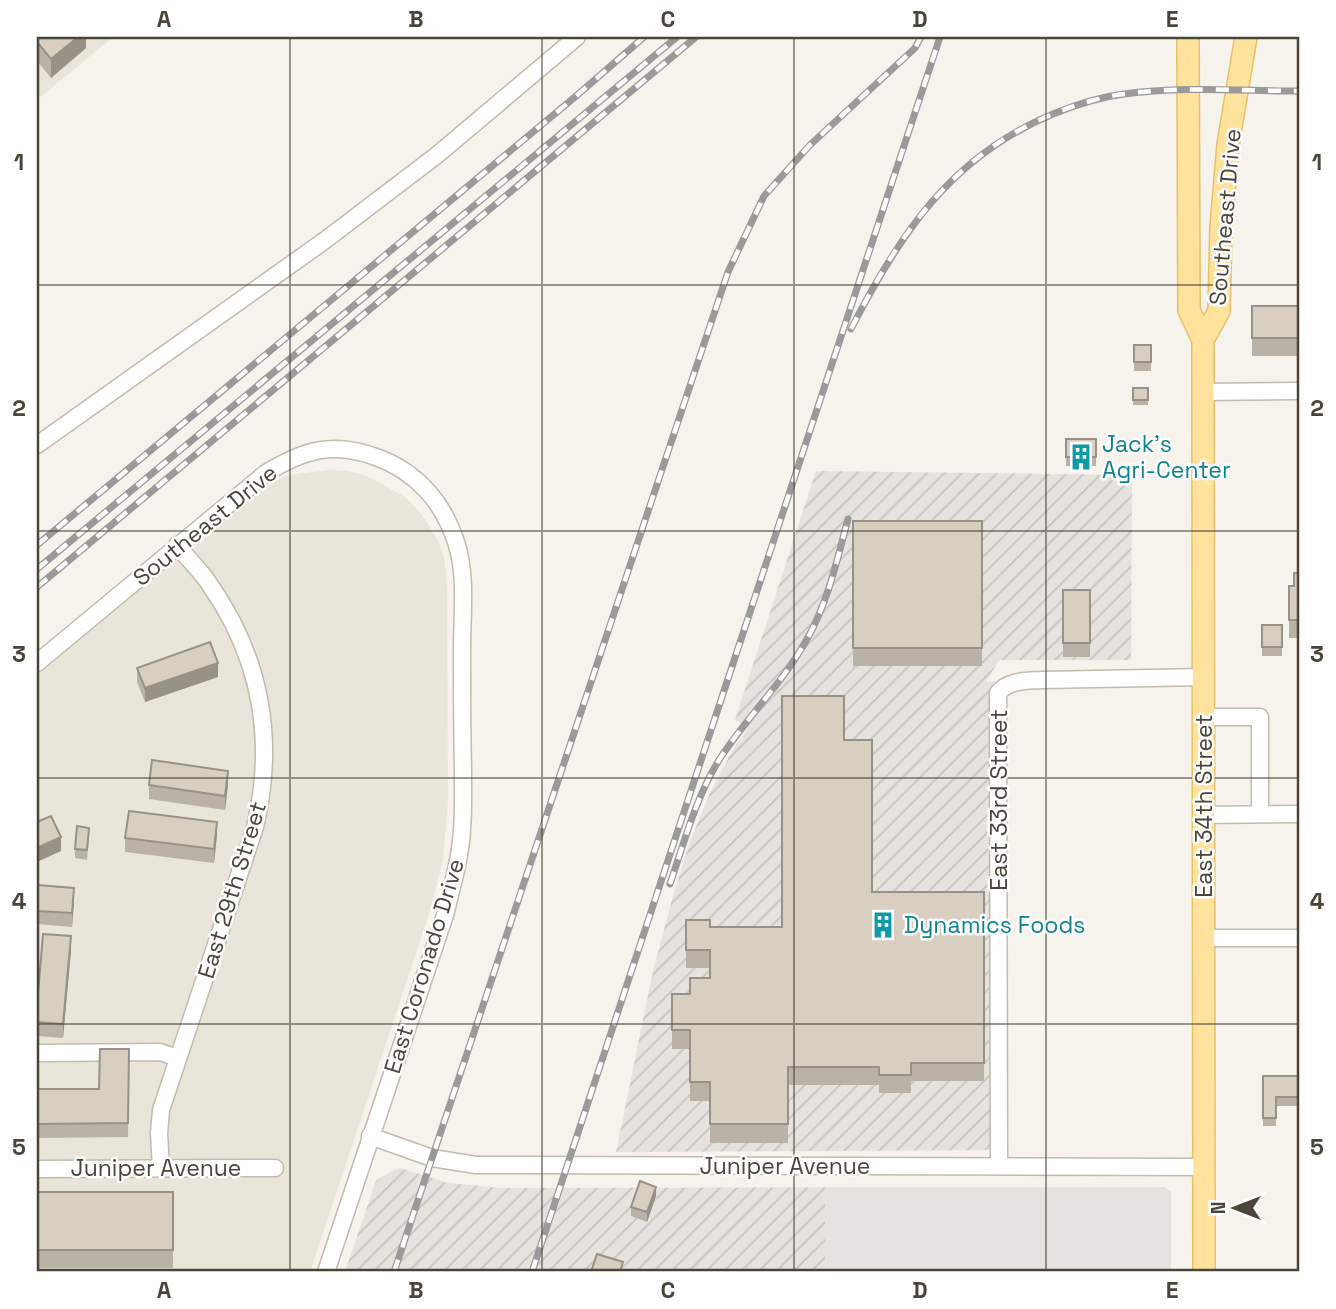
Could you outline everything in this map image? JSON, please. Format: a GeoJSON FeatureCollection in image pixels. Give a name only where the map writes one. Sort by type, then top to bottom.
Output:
{"type":"FeatureCollection","features":[{"type":"Feature","properties":{"kind":"main road","name":"Southeast Drive"},"geometry":{"type":"LineString","coordinates":[[1188,37],[1189,310],[1203,340]]}},
{"type":"Feature","properties":{"kind":"main road","name":"Southeast Drive"},"geometry":{"type":"LineString","coordinates":[[1203,340],[1219,312],[1221,227],[1228,145],[1246,37]]}},
{"type":"Feature","properties":{"kind":"main road","name":"East 34th Street"},"geometry":{"type":"LineString","coordinates":[[1203,340],[1204,1272]]}},
{"type":"Feature","properties":{"kind":"street"},"geometry":{"type":"LineString","coordinates":[[37,445],[324,241],[437,155],[577,37]]}},
{"type":"Feature","properties":{"kind":"street"},"geometry":{"type":"LineString","coordinates":[[1203,392],[1299,391]]}},
{"type":"Feature","properties":{"kind":"street","name":"Southeast Drive"},"geometry":{"type":"LineString","coordinates":[[37,663],[265,473],[298,456],[341,447],[357,450],[394,466]]}},
{"type":"Feature","properties":{"kind":"street","name":"East Coronado Drive"},"geometry":{"type":"LineString","coordinates":[[326,1272],[446,912],[460,854],[463,807],[462,584],[457,545],[439,504],[417,480],[394,466]]}},
{"type":"Feature","properties":{"kind":"street","name":"East 29th Street"},"geometry":{"type":"LineString","coordinates":[[161,1168],[161,1110],[255,827],[261,803],[266,746],[259,696],[240,638],[207,581],[177,545]]}},
{"type":"Feature","properties":{"kind":"street","name":"East 33rd Street"},"geometry":{"type":"LineString","coordinates":[[999,1166],[998,693],[1002,687],[1016,682],[1204,677]]}},
{"type":"Feature","properties":{"kind":"street"},"geometry":{"type":"LineString","coordinates":[[1204,717],[1260,717],[1260,814]]}},
{"type":"Feature","properties":{"kind":"street"},"geometry":{"type":"LineString","coordinates":[[1204,814],[1299,814]]}},
{"type":"Feature","properties":{"kind":"street"},"geometry":{"type":"LineString","coordinates":[[1204,938],[1299,938]]}},
{"type":"Feature","properties":{"kind":"street"},"geometry":{"type":"LineString","coordinates":[[37,1053],[160,1052],[178,1058]]}},
{"type":"Feature","properties":{"kind":"street","name":"Juniper Avenue"},"geometry":{"type":"LineString","coordinates":[[370,1136],[432,1158],[476,1165],[1204,1167]]}},
{"type":"Feature","properties":{"kind":"street","name":"Juniper Avenue"},"geometry":{"type":"LineString","coordinates":[[37,1169],[275,1168]]}},
{"type":"Feature","properties":{"kind":"shaded area"},"geometry":{"type":"Polygon","coordinates":[[[37,37],[113,37],[37,100],[37,37]]]}},
{"type":"Feature","properties":{"kind":"shaded area"},"geometry":{"type":"Polygon","coordinates":[[[329,470],[367,476],[405,497],[422,515],[437,539],[444,557],[447,584],[448,800],[443,860],[429,914],[310,1272],[37,1272],[37,674],[266,485],[288,475],[329,470]]]}},
{"type":"Feature","properties":{"kind":"shaded area"},"geometry":{"type":"Polygon","coordinates":[[[816,471],[1132,475],[1131,660],[999,660],[986,682],[1007,682],[1005,1150],[616,1152],[653,971],[672,900],[690,841],[710,793],[733,749],[748,728],[735,720],[816,471]]]}},
{"type":"Feature","properties":{"kind":"shaded area"},"geometry":{"type":"Polygon","coordinates":[[[400,1168],[448,1183],[502,1188],[1164,1187],[1171,1192],[1171,1272],[345,1272],[376,1181],[400,1168]]]}},
{"type":"Feature","properties":{"kind":"shaded area"},"geometry":{"type":"Polygon","coordinates":[[[825,1187],[1164,1187],[1171,1192],[1171,1272],[825,1272],[825,1187]]]}},
{"type":"Feature","properties":{"kind":"building"},"geometry":{"type":"Polygon","coordinates":[[[37,37],[78,37],[51,59],[37,42],[37,37]]]}},
{"type":"Feature","properties":{"kind":"building"},"geometry":{"type":"Polygon","coordinates":[[[1252,306],[1299,306],[1299,338],[1252,338],[1252,306]]]}},
{"type":"Feature","properties":{"kind":"building"},"geometry":{"type":"Polygon","coordinates":[[[1134,345],[1151,345],[1151,362],[1134,362],[1134,345]]]}},
{"type":"Feature","properties":{"kind":"building"},"geometry":{"type":"Polygon","coordinates":[[[1133,388],[1148,388],[1148,400],[1133,400],[1133,388]]]}},
{"type":"Feature","properties":{"kind":"building"},"geometry":{"type":"Polygon","coordinates":[[[1066,439],[1096,439],[1096,457],[1066,457],[1066,439]]]}},
{"type":"Feature","properties":{"kind":"building"},"geometry":{"type":"Polygon","coordinates":[[[853,521],[982,521],[982,648],[853,648],[853,521]]]}},
{"type":"Feature","properties":{"kind":"building"},"geometry":{"type":"Polygon","coordinates":[[[1294,573],[1299,573],[1299,620],[1289,620],[1289,586],[1294,586],[1294,573]]]}},
{"type":"Feature","properties":{"kind":"building"},"geometry":{"type":"Polygon","coordinates":[[[1063,590],[1090,590],[1090,643],[1063,643],[1063,590]]]}},
{"type":"Feature","properties":{"kind":"building"},"geometry":{"type":"Polygon","coordinates":[[[1262,625],[1282,625],[1282,647],[1262,647],[1262,625]]]}},
{"type":"Feature","properties":{"kind":"building"},"geometry":{"type":"Polygon","coordinates":[[[210,642],[218,663],[145,688],[137,668],[210,642]]]}},
{"type":"Feature","properties":{"kind":"building","name":"Dynamics Foods"},"geometry":{"type":"Polygon","coordinates":[[[782,696],[844,696],[844,740],[872,740],[872,892],[984,892],[984,1063],[911,1063],[911,1075],[879,1075],[879,1067],[788,1067],[788,1124],[710,1124],[710,1082],[690,1082],[690,1030],[672,1030],[672,994],[690,994],[690,978],[710,978],[710,950],[686,950],[686,920],[710,920],[710,927],[782,927],[782,696]]]}},
{"type":"Feature","properties":{"kind":"building"},"geometry":{"type":"Polygon","coordinates":[[[152,760],[228,771],[225,796],[149,785],[152,760]]]}},
{"type":"Feature","properties":{"kind":"building"},"geometry":{"type":"Polygon","coordinates":[[[129,811],[217,822],[214,849],[125,838],[129,811]]]}},
{"type":"Feature","properties":{"kind":"building"},"geometry":{"type":"Polygon","coordinates":[[[51,816],[61,837],[37,848],[37,822],[51,816]]]}},
{"type":"Feature","properties":{"kind":"building"},"geometry":{"type":"Polygon","coordinates":[[[77,826],[89,828],[87,850],[75,849],[77,826]]]}},
{"type":"Feature","properties":{"kind":"building"},"geometry":{"type":"Polygon","coordinates":[[[37,885],[74,888],[72,913],[37,911],[37,885]]]}},
{"type":"Feature","properties":{"kind":"building"},"geometry":{"type":"Polygon","coordinates":[[[43,934],[71,936],[63,1024],[37,1022],[43,934]]]}},
{"type":"Feature","properties":{"kind":"building"},"geometry":{"type":"Polygon","coordinates":[[[100,1049],[129,1049],[128,1123],[37,1124],[37,1089],[99,1089],[100,1049]]]}},
{"type":"Feature","properties":{"kind":"building"},"geometry":{"type":"Polygon","coordinates":[[[1263,1076],[1299,1076],[1299,1097],[1276,1097],[1276,1118],[1263,1118],[1263,1076]]]}},
{"type":"Feature","properties":{"kind":"building"},"geometry":{"type":"Polygon","coordinates":[[[640,1181],[656,1187],[647,1212],[631,1207],[640,1181]]]}},
{"type":"Feature","properties":{"kind":"building"},"geometry":{"type":"Polygon","coordinates":[[[37,1192],[173,1192],[173,1250],[37,1250],[37,1192]]]}},
{"type":"Feature","properties":{"kind":"building"},"geometry":{"type":"Polygon","coordinates":[[[597,1254],[623,1262],[620,1272],[591,1272],[597,1254]]]}},
{"type":"Feature","properties":{"kind":"railway"},"geometry":{"type":"LineString","coordinates":[[37,545],[644,37]]}},
{"type":"Feature","properties":{"kind":"railway"},"geometry":{"type":"LineString","coordinates":[[37,569],[677,37]]}},
{"type":"Feature","properties":{"kind":"railway"},"geometry":{"type":"LineString","coordinates":[[37,587],[696,37]]}},
{"type":"Feature","properties":{"kind":"railway"},"geometry":{"type":"LineString","coordinates":[[394,1272],[728,272],[764,196],[810,145],[915,48],[921,37]]}},
{"type":"Feature","properties":{"kind":"railway"},"geometry":{"type":"LineString","coordinates":[[532,1272],[940,37]]}},
{"type":"Feature","properties":{"kind":"railway"},"geometry":{"type":"LineString","coordinates":[[851,329],[888,262],[932,202],[985,152],[1017,131],[1070,107],[1124,94],[1190,90],[1299,91]]}},
{"type":"Feature","properties":{"kind":"railway"},"geometry":{"type":"LineString","coordinates":[[670,884],[691,820],[711,774],[787,671],[814,625],[831,580],[848,519]]}},
{"type":"Feature","properties":{"kind":"place","name":"Jack's Agri-Center"},"geometry":{"type":"Point","coordinates":[1081,457]}},
{"type":"Feature","properties":{"kind":"place","name":"Dynamics Foods"},"geometry":{"type":"Point","coordinates":[883,925]}}]}
